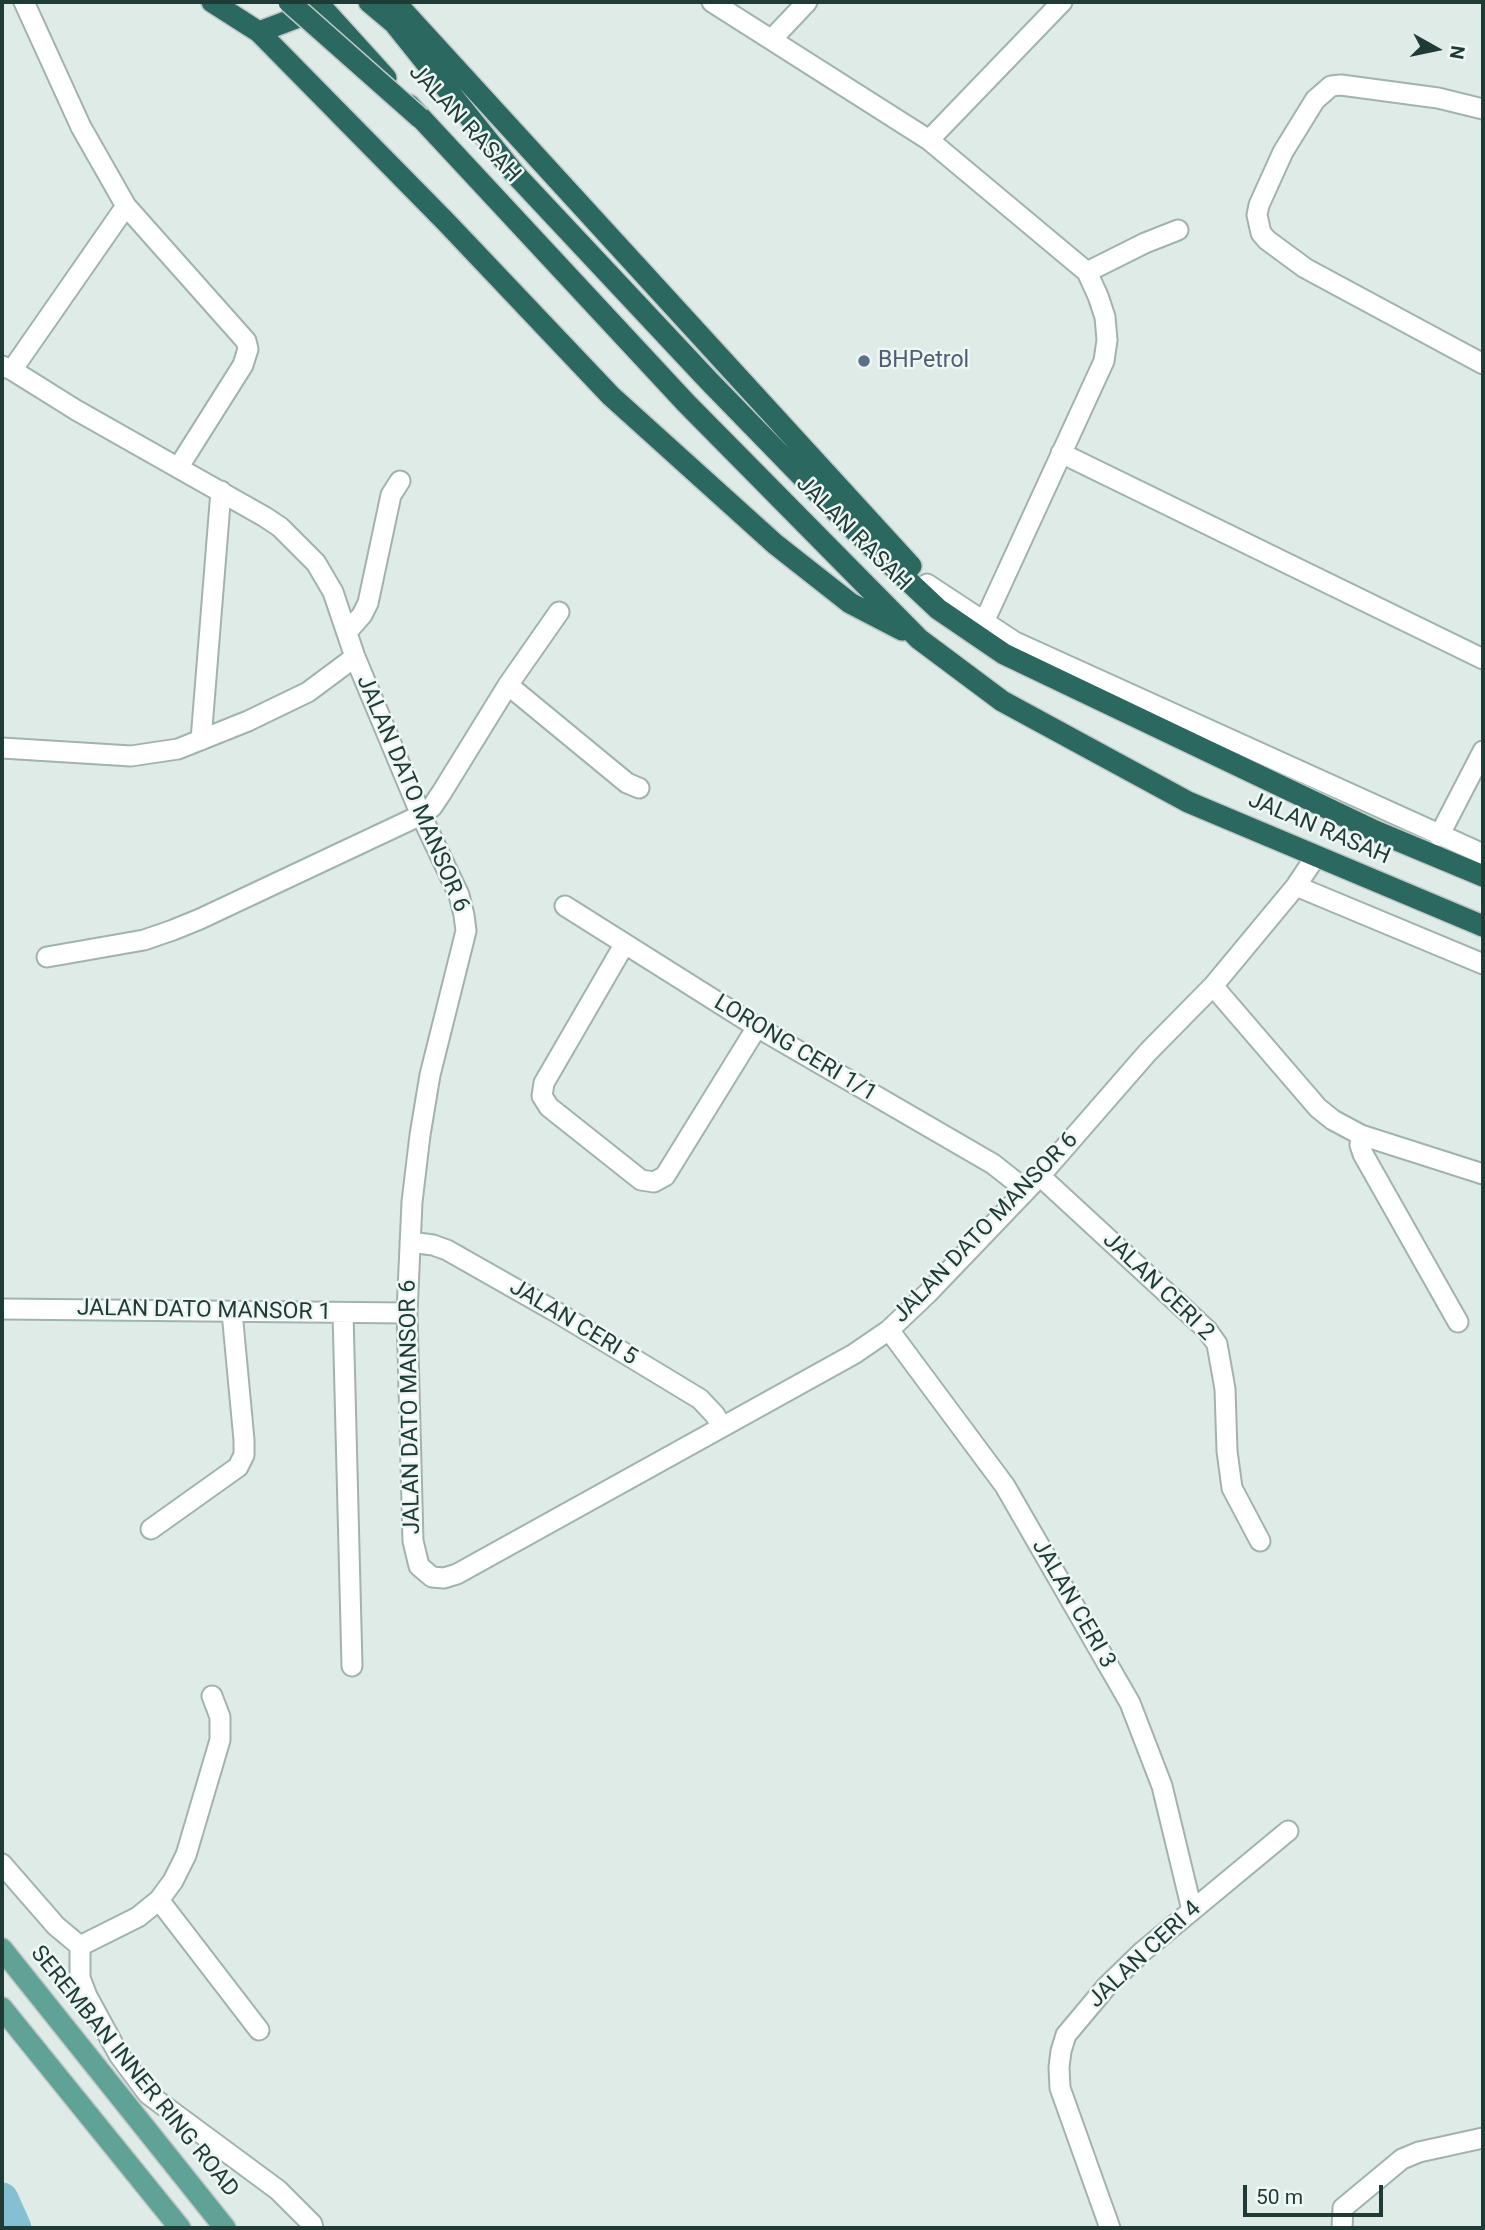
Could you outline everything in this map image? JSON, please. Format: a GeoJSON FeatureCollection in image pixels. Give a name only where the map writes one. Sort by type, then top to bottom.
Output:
{"type":"FeatureCollection","features":[{"type":"Feature","properties":{"kind":"highway"},"geometry":{"type":"LineString","coordinates":[[212,2],[259,32],[621,405],[775,544],[850,603],[919,639]]}},
{"type":"Feature","properties":{"kind":"highway"},"geometry":{"type":"LineString","coordinates":[[289,2],[420,118]]}},
{"type":"Feature","properties":{"kind":"highway"},"geometry":{"type":"LineString","coordinates":[[259,32],[296,18],[317,2]]}},
{"type":"Feature","properties":{"kind":"highway","name":"JALAN RASAH"},"geometry":{"type":"LineString","coordinates":[[317,2],[420,118],[686,403],[919,639],[1002,701],[1188,803],[1483,926]]}},
{"type":"Feature","properties":{"kind":"highway","name":"JALAN RASAH"},"geometry":{"type":"LineString","coordinates":[[369,2],[394,23],[515,174],[708,380],[851,527],[938,609],[1004,654],[1375,831],[1483,876]]}},
{"type":"Feature","properties":{"kind":"highway"},"geometry":{"type":"LineString","coordinates":[[375,2],[394,23]]}},
{"type":"Feature","properties":{"kind":"highway"},"geometry":{"type":"LineString","coordinates":[[395,2],[927,584],[1004,654]]}},
{"type":"Feature","properties":{"kind":"main road","name":"SEREMBAN INNER RING ROAD"},"geometry":{"type":"LineString","coordinates":[[2,1949],[225,2228]]}},
{"type":"Feature","properties":{"kind":"main road"},"geometry":{"type":"LineString","coordinates":[[2,2008],[180,2228]]}},
{"type":"Feature","properties":{"kind":"street"},"geometry":{"type":"LineString","coordinates":[[24,2],[81,127],[126,206],[242,334],[248,349],[243,366],[178,468]]}},
{"type":"Feature","properties":{"kind":"street"},"geometry":{"type":"LineString","coordinates":[[712,2],[929,140],[1087,272],[1105,317],[1107,340],[1104,361],[984,622]]}},
{"type":"Feature","properties":{"kind":"street"},"geometry":{"type":"LineString","coordinates":[[772,39],[807,2]]}},
{"type":"Feature","properties":{"kind":"street"},"geometry":{"type":"LineString","coordinates":[[929,140],[1062,2]]}},
{"type":"Feature","properties":{"kind":"street"},"geometry":{"type":"LineString","coordinates":[[1483,108],[1438,98],[1341,85],[1331,86],[1315,100],[1283,152],[1257,215],[1261,233],[1267,240],[1305,268],[1483,364]]}},
{"type":"Feature","properties":{"kind":"street"},"geometry":{"type":"LineString","coordinates":[[7,368],[126,206]]}},
{"type":"Feature","properties":{"kind":"street"},"geometry":{"type":"LineString","coordinates":[[1087,272],[1178,230]]}},
{"type":"Feature","properties":{"kind":"street","name":"JALAN DATO MANSOR 6"},"geometry":{"type":"LineString","coordinates":[[7,368],[280,527],[316,563],[333,592],[355,657],[421,815],[459,895],[466,931],[430,1075],[414,1189],[407,1313],[412,1541],[419,1566],[432,1577],[444,1578],[457,1574],[853,1354],[889,1329],[928,1293],[1033,1183],[1148,1052],[1213,986],[1296,886],[1315,856]]}},
{"type":"Feature","properties":{"kind":"street"},"geometry":{"type":"LineString","coordinates":[[1061,453],[1483,659]]}},
{"type":"Feature","properties":{"kind":"street"},"geometry":{"type":"LineString","coordinates":[[347,632],[362,615],[368,603],[391,495],[400,481]]}},
{"type":"Feature","properties":{"kind":"street"},"geometry":{"type":"LineString","coordinates":[[201,740],[221,491]]}},
{"type":"Feature","properties":{"kind":"street"},"geometry":{"type":"LineString","coordinates":[[927,584],[1026,648],[1483,855]]}},
{"type":"Feature","properties":{"kind":"street"},"geometry":{"type":"LineString","coordinates":[[47,957],[144,940],[173,930],[421,815],[432,807],[508,685],[559,612]]}},
{"type":"Feature","properties":{"kind":"street"},"geometry":{"type":"LineString","coordinates":[[2,748],[131,756],[178,749],[248,722],[309,692],[355,657]]}},
{"type":"Feature","properties":{"kind":"street"},"geometry":{"type":"LineString","coordinates":[[508,685],[627,783],[639,788]]}},
{"type":"Feature","properties":{"kind":"street"},"geometry":{"type":"LineString","coordinates":[[1439,836],[1483,751]]}},
{"type":"Feature","properties":{"kind":"street"},"geometry":{"type":"LineString","coordinates":[[1296,886],[1483,964]]}},
{"type":"Feature","properties":{"kind":"street","name":"LORONG CERI 1/1"},"geometry":{"type":"LineString","coordinates":[[565,906],[624,946],[757,1027],[993,1164],[1033,1183]]}},
{"type":"Feature","properties":{"kind":"street"},"geometry":{"type":"LineString","coordinates":[[624,946],[544,1083],[542,1096],[549,1107],[641,1180],[654,1182],[665,1175],[757,1027]]}},
{"type":"Feature","properties":{"kind":"street"},"geometry":{"type":"LineString","coordinates":[[1213,986],[1318,1108],[1333,1120],[1361,1135],[1483,1174]]}},
{"type":"Feature","properties":{"kind":"street"},"geometry":{"type":"LineString","coordinates":[[1361,1135],[1363,1154],[1458,1322]]}},
{"type":"Feature","properties":{"kind":"street","name":"JALAN CERI 2"},"geometry":{"type":"LineString","coordinates":[[1033,1183],[1208,1330],[1217,1343],[1226,1389],[1227,1451],[1232,1488],[1260,1541]]}},
{"type":"Feature","properties":{"kind":"street","name":"JALAN CERI 5"},"geometry":{"type":"LineString","coordinates":[[410,1242],[447,1250],[558,1313],[700,1399],[722,1427]]}},
{"type":"Feature","properties":{"kind":"street","name":"JALAN DATO MANSOR 1"},"geometry":{"type":"LineString","coordinates":[[2,1309],[407,1313]]}},
{"type":"Feature","properties":{"kind":"street"},"geometry":{"type":"LineString","coordinates":[[151,1530],[238,1467],[244,1455],[232,1312]]}},
{"type":"Feature","properties":{"kind":"street"},"geometry":{"type":"LineString","coordinates":[[343,1313],[352,1667]]}},
{"type":"Feature","properties":{"kind":"street","name":"JALAN CERI 3"},"geometry":{"type":"LineString","coordinates":[[889,1329],[1005,1486],[1130,1703],[1162,1786],[1192,1910]]}},
{"type":"Feature","properties":{"kind":"street"},"geometry":{"type":"LineString","coordinates":[[80,1946],[138,1917],[159,1900],[173,1881],[186,1855],[220,1740],[220,1717],[212,1696]]}},
{"type":"Feature","properties":{"kind":"street","name":"JALAN CERI 4"},"geometry":{"type":"LineString","coordinates":[[1110,2228],[1060,2088],[1061,2051],[1073,2025],[1142,1952],[1288,1831]]}},
{"type":"Feature","properties":{"kind":"street"},"geometry":{"type":"LineString","coordinates":[[2,1864],[56,1926],[80,1946]]}},
{"type":"Feature","properties":{"kind":"street"},"geometry":{"type":"LineString","coordinates":[[159,1900],[259,2030]]}},
{"type":"Feature","properties":{"kind":"street"},"geometry":{"type":"LineString","coordinates":[[80,1946],[80,1978],[87,1996],[119,2055],[148,2094],[278,2190],[313,2228]]}},
{"type":"Feature","properties":{"kind":"street"},"geometry":{"type":"LineString","coordinates":[[1342,2228],[1343,2208],[1402,2159],[1419,2152],[1483,2138]]}},
{"type":"Feature","properties":{"kind":"waterway"},"geometry":{"type":"LineString","coordinates":[[2,2199],[15,2228]]}},
{"type":"Feature","properties":{"kind":"place","name":"BHPetrol"},"geometry":{"type":"Point","coordinates":[864,361]}}]}
